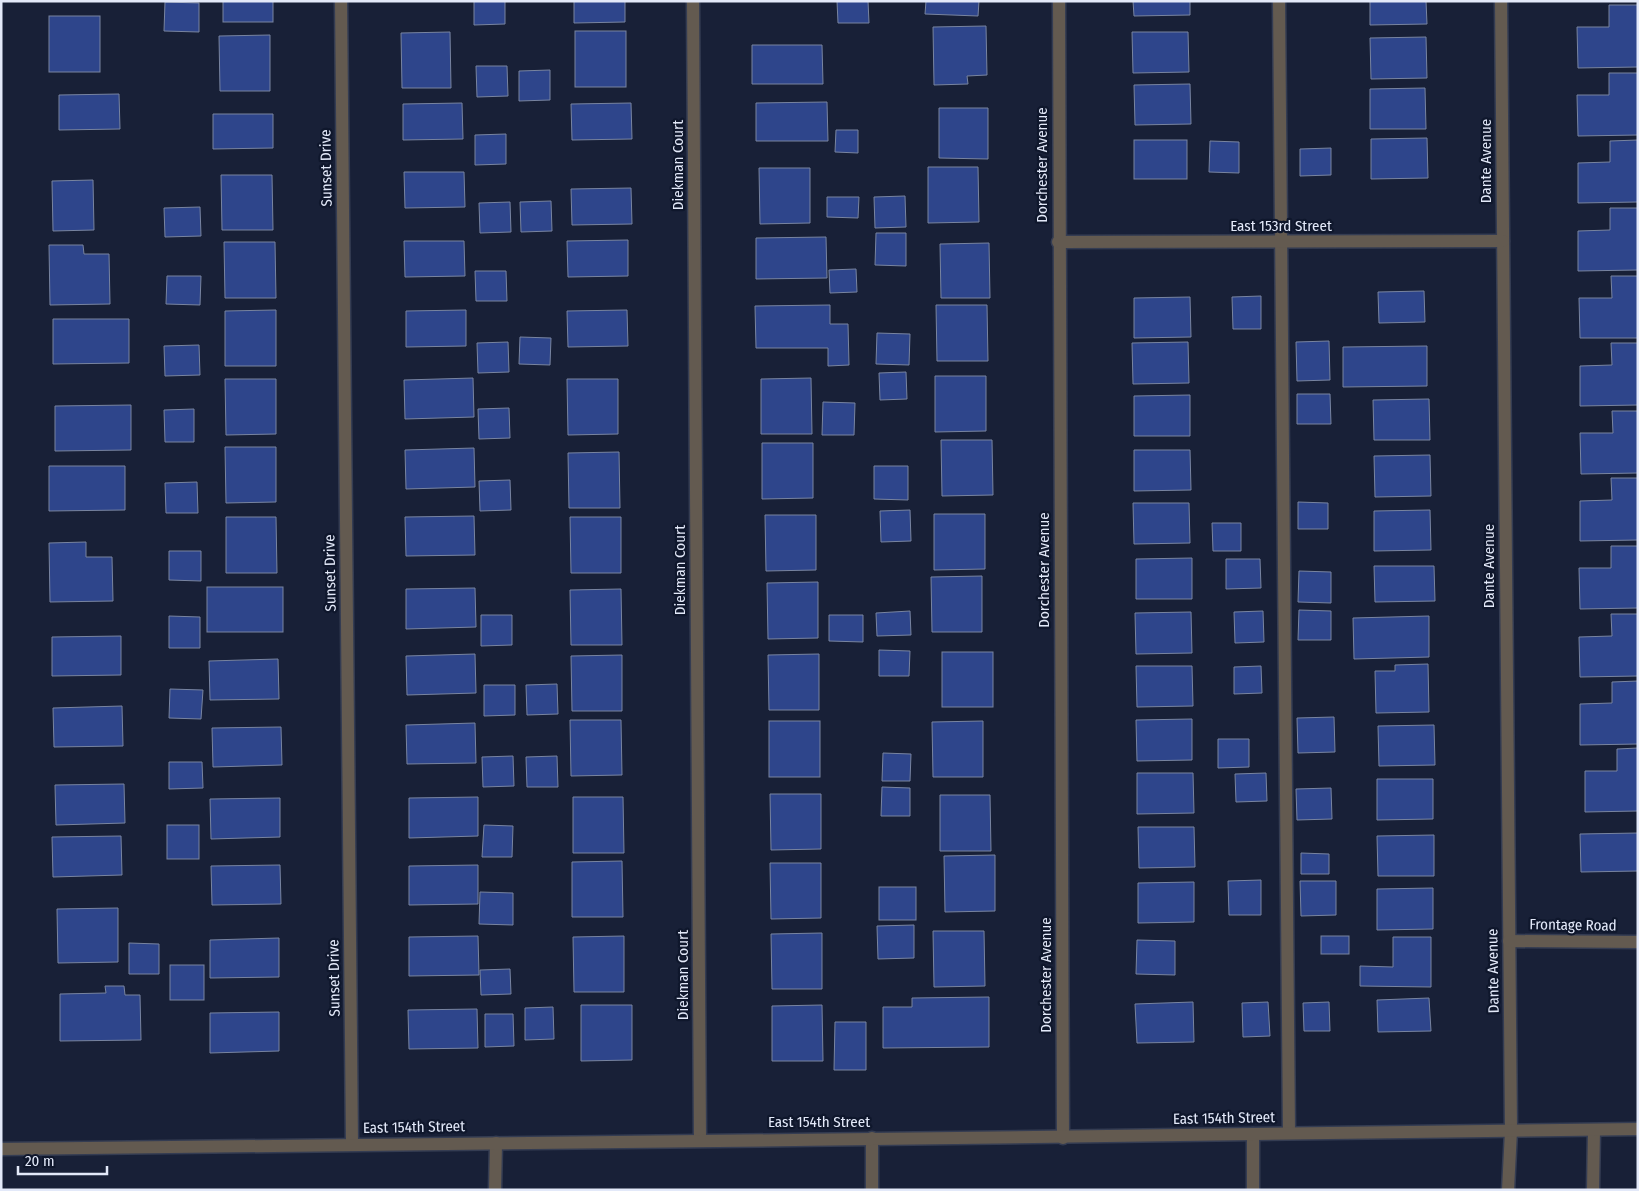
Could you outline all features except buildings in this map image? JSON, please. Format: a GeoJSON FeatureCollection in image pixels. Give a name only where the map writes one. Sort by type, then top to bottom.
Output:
{"type":"FeatureCollection","features":[{"type":"Feature","properties":{"kind":"street","name":"Sunset Drive"},"geometry":{"type":"LineString","coordinates":[[341,1],[352,1144]]}},
{"type":"Feature","properties":{"kind":"street","name":"Diekman Court"},"geometry":{"type":"LineString","coordinates":[[693,1],[700,1139]]}},
{"type":"Feature","properties":{"kind":"street","name":"Dorchester Avenue"},"geometry":{"type":"LineString","coordinates":[[1058,1],[1063,1138]]}},
{"type":"Feature","properties":{"kind":"street"},"geometry":{"type":"LineString","coordinates":[[1279,1],[1289,1134]]}},
{"type":"Feature","properties":{"kind":"street","name":"Dante Avenue"},"geometry":{"type":"LineString","coordinates":[[1501,1],[1511,1130],[1508,1190]]}},
{"type":"Feature","properties":{"kind":"street","name":"East 153rd Street"},"geometry":{"type":"LineString","coordinates":[[1058,242],[1503,242]]}},
{"type":"Feature","properties":{"kind":"street","name":"Frontage Road"},"geometry":{"type":"LineString","coordinates":[[1509,941],[1638,942]]}},
{"type":"Feature","properties":{"kind":"street","name":"East 154th Street"},"geometry":{"type":"LineString","coordinates":[[1,1149],[700,1139],[1063,1138],[1638,1129]]}},
{"type":"Feature","properties":{"kind":"street"},"geometry":{"type":"LineString","coordinates":[[1593,1190],[1594,1130]]}},
{"type":"Feature","properties":{"kind":"street"},"geometry":{"type":"LineString","coordinates":[[1253,1134],[1253,1190]]}},
{"type":"Feature","properties":{"kind":"street"},"geometry":{"type":"LineString","coordinates":[[872,1138],[872,1190]]}},
{"type":"Feature","properties":{"kind":"street"},"geometry":{"type":"LineString","coordinates":[[495,1190],[496,1143]]}}]}
